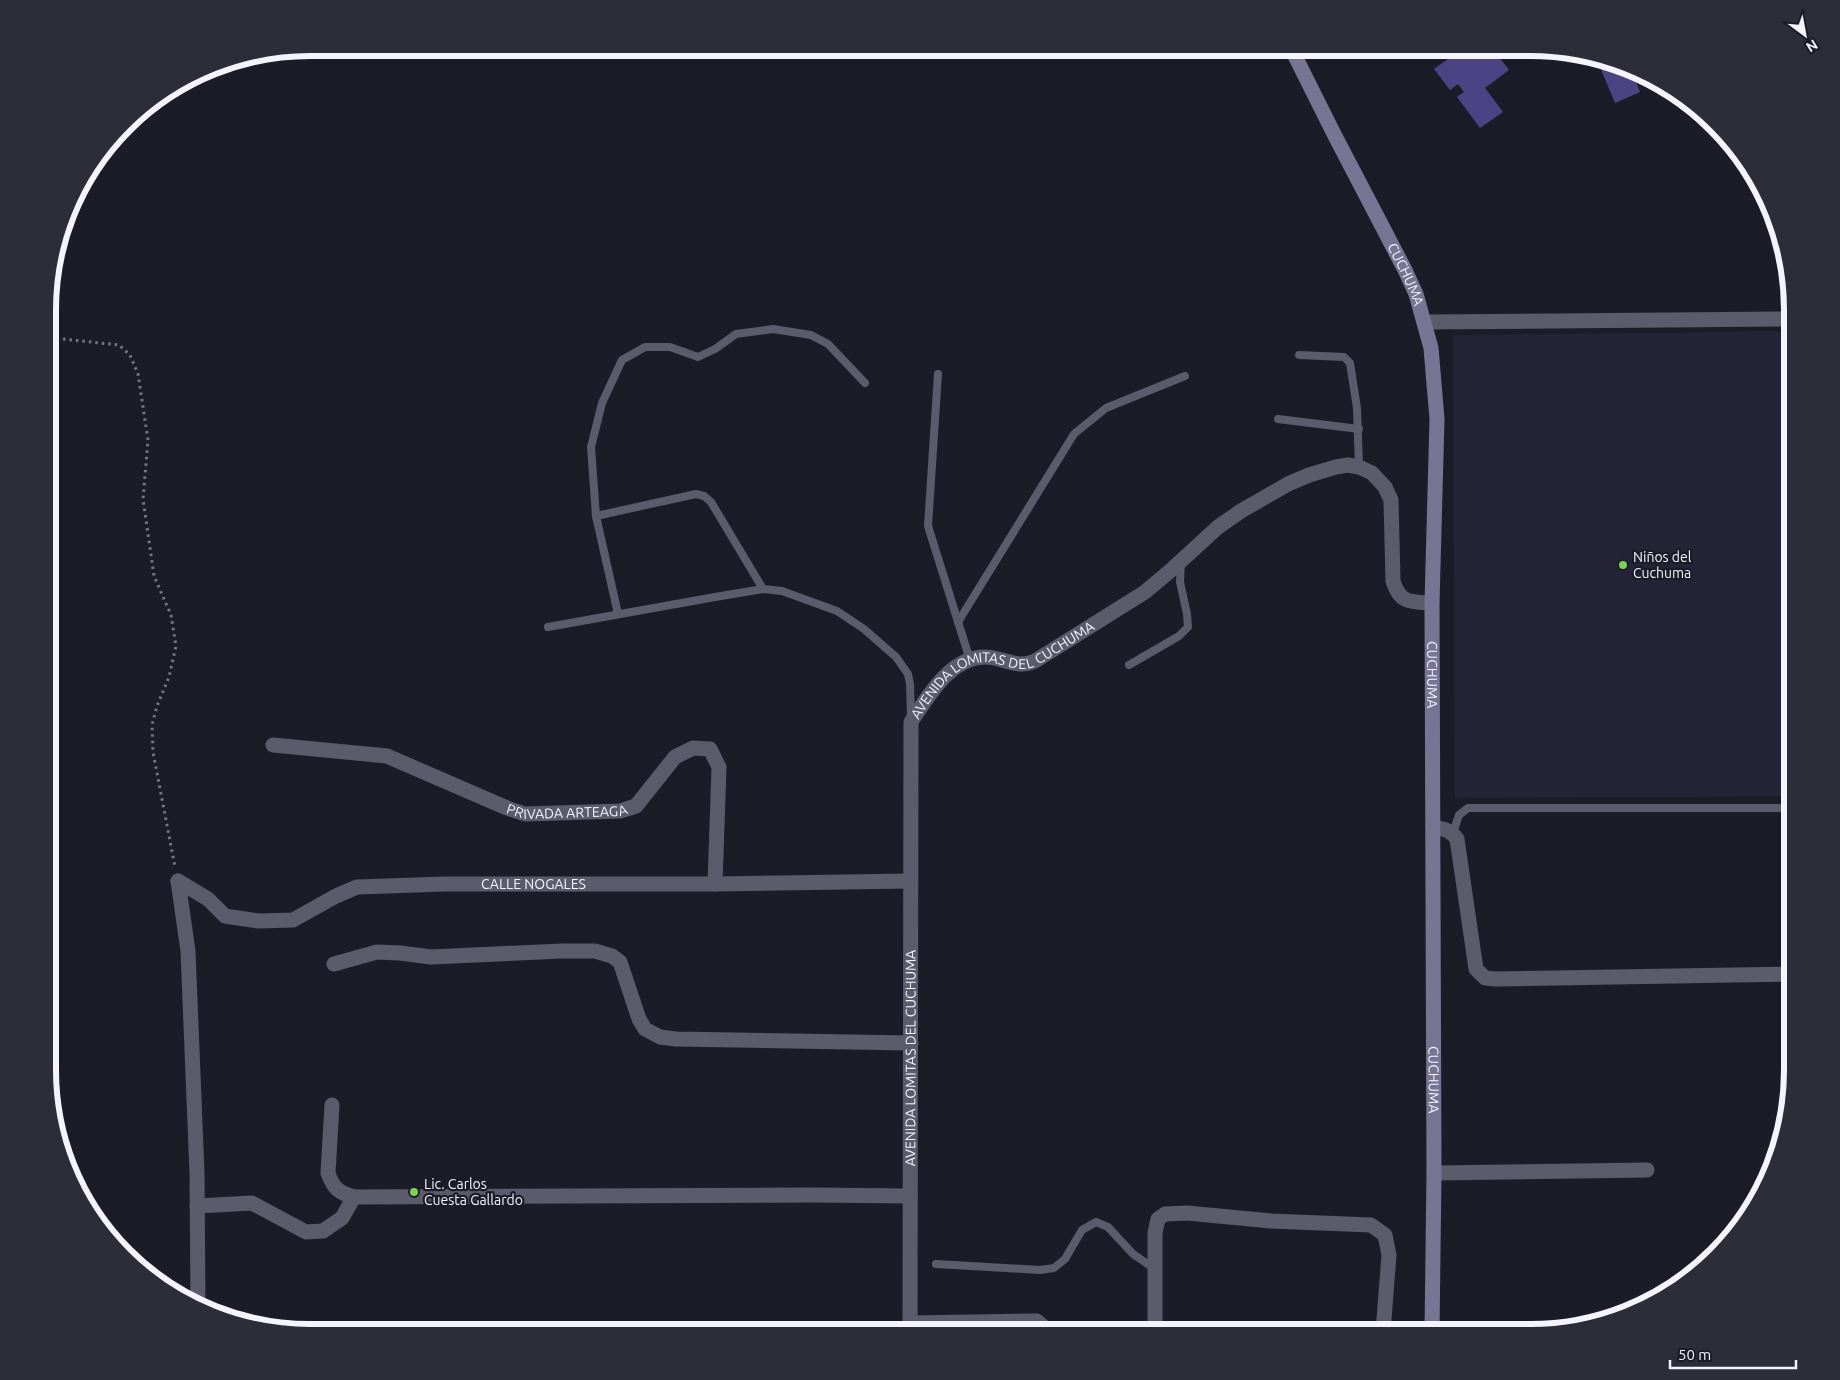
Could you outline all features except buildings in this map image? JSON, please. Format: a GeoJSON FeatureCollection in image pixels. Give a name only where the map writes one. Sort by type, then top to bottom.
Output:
{"type":"FeatureCollection","features":[{"type":"Feature","properties":{"kind":"street","name":"CUCHUMA"},"geometry":{"type":"LineString","coordinates":[[1295,56],[1405,270],[1416,294],[1431,348],[1437,419],[1432,603],[1434,1173],[1432,1324]]}},
{"type":"Feature","properties":{"kind":"street"},"geometry":{"type":"LineString","coordinates":[[1425,322],[1784,319]]}},
{"type":"Feature","properties":{"kind":"street","name":"AVENIDA LOMITAS DEL CUCHUMA"},"geometry":{"type":"LineString","coordinates":[[910,1324],[911,722],[925,701],[954,668],[963,662],[987,657],[1021,665],[1035,662],[1145,592],[1218,527],[1265,496],[1309,475],[1348,465],[1359,467]]}},
{"type":"Feature","properties":{"kind":"street"},"geometry":{"type":"LineString","coordinates":[[1359,467],[1372,473],[1378,479],[1391,500],[1393,581],[1395,588],[1399,595],[1406,600],[1432,603]]}},
{"type":"Feature","properties":{"kind":"street","name":"PRIVADA ARTEAGA"},"geometry":{"type":"LineString","coordinates":[[273,745],[387,756],[525,814],[620,811],[636,806],[675,757],[693,748],[710,750],[719,767],[715,884]]}},
{"type":"Feature","properties":{"kind":"street"},"geometry":{"type":"LineString","coordinates":[[1433,827],[1453,833],[1457,839],[1476,970],[1485,978],[1784,974]]}},
{"type":"Feature","properties":{"kind":"street"},"geometry":{"type":"LineString","coordinates":[[178,881],[188,951],[197,1206],[198,1298]]}},
{"type":"Feature","properties":{"kind":"street","name":"CALLE NOGALES"},"geometry":{"type":"LineString","coordinates":[[178,881],[208,899],[224,916],[258,921],[293,920],[336,896],[357,887],[444,884],[715,884],[910,881]]}},
{"type":"Feature","properties":{"kind":"street"},"geometry":{"type":"LineString","coordinates":[[334,964],[377,952],[400,953],[431,958],[595,951],[612,956],[620,962],[639,1019],[646,1029],[660,1037],[676,1039],[911,1043]]}},
{"type":"Feature","properties":{"kind":"street"},"geometry":{"type":"LineString","coordinates":[[332,1105],[328,1173],[336,1189],[343,1194],[354,1197],[910,1196]]}},
{"type":"Feature","properties":{"kind":"street"},"geometry":{"type":"LineString","coordinates":[[1434,1173],[1647,1170]]}},
{"type":"Feature","properties":{"kind":"street"},"geometry":{"type":"LineString","coordinates":[[197,1206],[252,1203],[306,1232],[323,1231],[342,1218],[354,1197]]}},
{"type":"Feature","properties":{"kind":"street"},"geometry":{"type":"LineString","coordinates":[[1155,1324],[1155,1233],[1158,1219],[1165,1214],[1187,1213],[1271,1221],[1372,1225],[1385,1235],[1389,1255],[1384,1324]]}},
{"type":"Feature","properties":{"kind":"street"},"geometry":{"type":"LineString","coordinates":[[983,1324],[1037,1321],[1040,1324]]}},
{"type":"Feature","properties":{"kind":"lane"},"geometry":{"type":"LineString","coordinates":[[618,614],[596,516],[591,447],[602,403],[622,360],[645,347],[670,347],[698,357],[715,349],[736,334],[772,329],[811,335],[828,344],[864,383]]}},
{"type":"Feature","properties":{"kind":"lane"},"geometry":{"type":"LineString","coordinates":[[1298,354],[1344,357],[1350,363],[1359,429],[1359,467]]}},
{"type":"Feature","properties":{"kind":"lane"},"geometry":{"type":"LineString","coordinates":[[938,374],[928,526],[970,660]]}},
{"type":"Feature","properties":{"kind":"lane"},"geometry":{"type":"LineString","coordinates":[[958,622],[1074,434],[1106,408],[1185,376]]}},
{"type":"Feature","properties":{"kind":"lane"},"geometry":{"type":"LineString","coordinates":[[1278,419],[1359,429]]}},
{"type":"Feature","properties":{"kind":"lane"},"geometry":{"type":"LineString","coordinates":[[596,516],[696,494],[704,496],[711,502],[763,589]]}},
{"type":"Feature","properties":{"kind":"lane"},"geometry":{"type":"LineString","coordinates":[[1129,665],[1179,636],[1188,627],[1180,582],[1181,560]]}},
{"type":"Feature","properties":{"kind":"lane"},"geometry":{"type":"LineString","coordinates":[[548,627],[763,589],[782,591],[837,611],[864,629],[896,657],[908,674],[911,722]]}},
{"type":"Feature","properties":{"kind":"lane"},"geometry":{"type":"LineString","coordinates":[[1453,833],[1459,815],[1468,808],[1784,808]]}},
{"type":"Feature","properties":{"kind":"lane"},"geometry":{"type":"LineString","coordinates":[[936,1264],[1040,1270],[1054,1268],[1065,1259],[1082,1230],[1096,1222],[1108,1227],[1133,1254],[1155,1269]]}},
{"type":"Feature","properties":{"kind":"path"},"geometry":{"type":"LineString","coordinates":[[56,339],[119,345],[130,355],[138,374],[148,440],[143,498],[154,576],[171,615],[176,646],[169,677],[157,706],[152,725],[153,752],[178,881]]}},
{"type":"Feature","properties":{"kind":"shaded area","name":"Niños del Cuchuma"},"geometry":{"type":"Polygon","coordinates":[[[1784,331],[1784,796],[1455,798],[1453,335],[1784,331]]]}},
{"type":"Feature","properties":{"kind":"place","name":"Niños del Cuchuma"},"geometry":{"type":"Point","coordinates":[1623,565]}},
{"type":"Feature","properties":{"kind":"place","name":"Lic. Carlos Cuesta Gallardo"},"geometry":{"type":"Point","coordinates":[414,1192]}}]}
